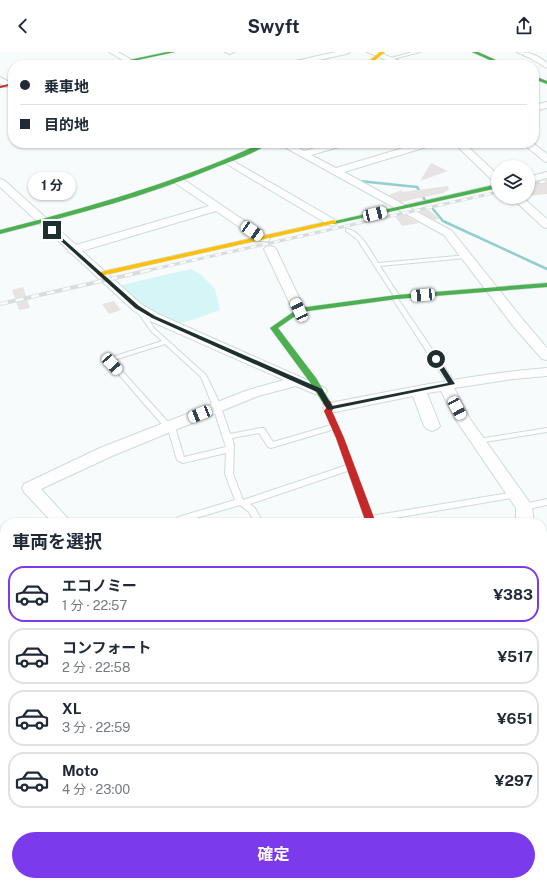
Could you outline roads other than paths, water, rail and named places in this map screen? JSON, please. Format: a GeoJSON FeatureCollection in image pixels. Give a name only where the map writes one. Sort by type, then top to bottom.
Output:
{"type":"FeatureCollection","features":[{"type":"Feature","properties":{"kind":"street"},"geometry":{"type":"LineString","coordinates":[[114,52],[128,60]]}},
{"type":"Feature","properties":{"kind":"street"},"geometry":{"type":"LineString","coordinates":[[144,60],[173,52]]}},
{"type":"Feature","properties":{"kind":"street"},"geometry":{"type":"LineString","coordinates":[[309,60],[346,52]]}},
{"type":"Feature","properties":{"kind":"street"},"geometry":{"type":"LineString","coordinates":[[474,52],[493,60]]}},
{"type":"Feature","properties":{"kind":"street"},"geometry":{"type":"LineString","coordinates":[[521,52],[533,56],[539,60]]}},
{"type":"Feature","properties":{"kind":"street"},"geometry":{"type":"LineString","coordinates":[[380,54],[393,60]]}},
{"type":"Feature","properties":{"kind":"street"},"geometry":{"type":"LineString","coordinates":[[2,76],[7,85]]}},
{"type":"Feature","properties":{"kind":"street"},"geometry":{"type":"LineString","coordinates":[[0,232],[179,182],[255,148]]}},
{"type":"Feature","properties":{"kind":"street"},"geometry":{"type":"LineString","coordinates":[[292,148],[448,233],[518,324],[546,353]]}},
{"type":"Feature","properties":{"kind":"street"},"geometry":{"type":"LineString","coordinates":[[302,154],[324,148]]}},
{"type":"Feature","properties":{"kind":"street"},"geometry":{"type":"LineString","coordinates":[[323,165],[382,148]]}},
{"type":"Feature","properties":{"kind":"street"},"geometry":{"type":"LineString","coordinates":[[335,172],[414,148]]}},
{"type":"Feature","properties":{"kind":"street"},"geometry":{"type":"LineString","coordinates":[[464,148],[491,173]]}},
{"type":"Feature","properties":{"kind":"street"},"geometry":{"type":"LineString","coordinates":[[543,151],[547,159]]}},
{"type":"Feature","properties":{"kind":"street"},"geometry":{"type":"LineString","coordinates":[[228,161],[333,223]]}},
{"type":"Feature","properties":{"kind":"street"},"geometry":{"type":"LineString","coordinates":[[535,178],[547,175]]}},
{"type":"Feature","properties":{"kind":"street"},"geometry":{"type":"LineString","coordinates":[[0,182],[72,250],[137,307],[153,317],[320,391]]}},
{"type":"Feature","properties":{"kind":"street"},"geometry":{"type":"LineString","coordinates":[[179,182],[217,207],[267,244],[299,310]]}},
{"type":"Feature","properties":{"kind":"street"},"geometry":{"type":"LineString","coordinates":[[100,274],[267,244],[333,223],[491,188]]}},
{"type":"Feature","properties":{"kind":"street"},"geometry":{"type":"LineString","coordinates":[[524,204],[547,225]]}},
{"type":"Feature","properties":{"kind":"street"},"geometry":{"type":"LineString","coordinates":[[72,250],[217,207]]}},
{"type":"Feature","properties":{"kind":"street"},"geometry":{"type":"LineString","coordinates":[[370,518],[328,411],[330,408],[303,366],[274,328],[299,310],[396,298],[547,285]]}},
{"type":"Feature","properties":{"kind":"street"},"geometry":{"type":"LineString","coordinates":[[330,408],[448,385],[513,375],[547,372]]}},
{"type":"Feature","properties":{"kind":"street"},"geometry":{"type":"LineString","coordinates":[[58,518],[30,488],[106,452],[253,393],[298,382]]}},
{"type":"Feature","properties":{"kind":"street"},"geometry":{"type":"LineString","coordinates":[[448,385],[464,420],[520,501],[524,518]]}},
{"type":"Feature","properties":{"kind":"street"},"geometry":{"type":"LineString","coordinates":[[418,390],[432,426]]}},
{"type":"Feature","properties":{"kind":"lane"},"geometry":{"type":"LineString","coordinates":[[380,54],[418,52]]}},
{"type":"Feature","properties":{"kind":"lane"},"geometry":{"type":"LineString","coordinates":[[348,230],[359,238],[448,385]]}},
{"type":"Feature","properties":{"kind":"lane"},"geometry":{"type":"LineString","coordinates":[[376,265],[466,256]]}},
{"type":"Feature","properties":{"kind":"lane"},"geometry":{"type":"LineString","coordinates":[[137,307],[153,330],[204,376],[216,404],[216,408],[227,437],[230,449],[229,474],[242,502],[252,510],[256,518]]}},
{"type":"Feature","properties":{"kind":"lane"},"geometry":{"type":"LineString","coordinates":[[166,342],[114,358],[111,362],[170,426],[180,458],[183,460],[230,449]]}},
{"type":"Feature","properties":{"kind":"lane"},"geometry":{"type":"LineString","coordinates":[[227,437],[261,430],[271,445],[335,426]]}},
{"type":"Feature","properties":{"kind":"lane"},"geometry":{"type":"LineString","coordinates":[[478,441],[547,430]]}},
{"type":"Feature","properties":{"kind":"lane"},"geometry":{"type":"LineString","coordinates":[[186,518],[242,502],[351,467]]}},
{"type":"Feature","properties":{"kind":"lane"},"geometry":{"type":"LineString","coordinates":[[393,518],[520,501],[547,502]]}},
{"type":"Feature","properties":{"kind":"waterway"},"geometry":{"type":"LineString","coordinates":[[359,181],[417,187],[425,200]]}},
{"type":"Feature","properties":{"kind":"waterway"},"geometry":{"type":"LineString","coordinates":[[433,209],[443,221],[547,269]]}},
{"type":"Feature","properties":{"kind":"railway"},"geometry":{"type":"LineString","coordinates":[[535,184],[547,181]]}},
{"type":"Feature","properties":{"kind":"railway"},"geometry":{"type":"LineString","coordinates":[[145,271],[491,194]]}},
{"type":"Feature","properties":{"kind":"railway"},"geometry":{"type":"LineString","coordinates":[[0,304],[150,270]]}}]}
